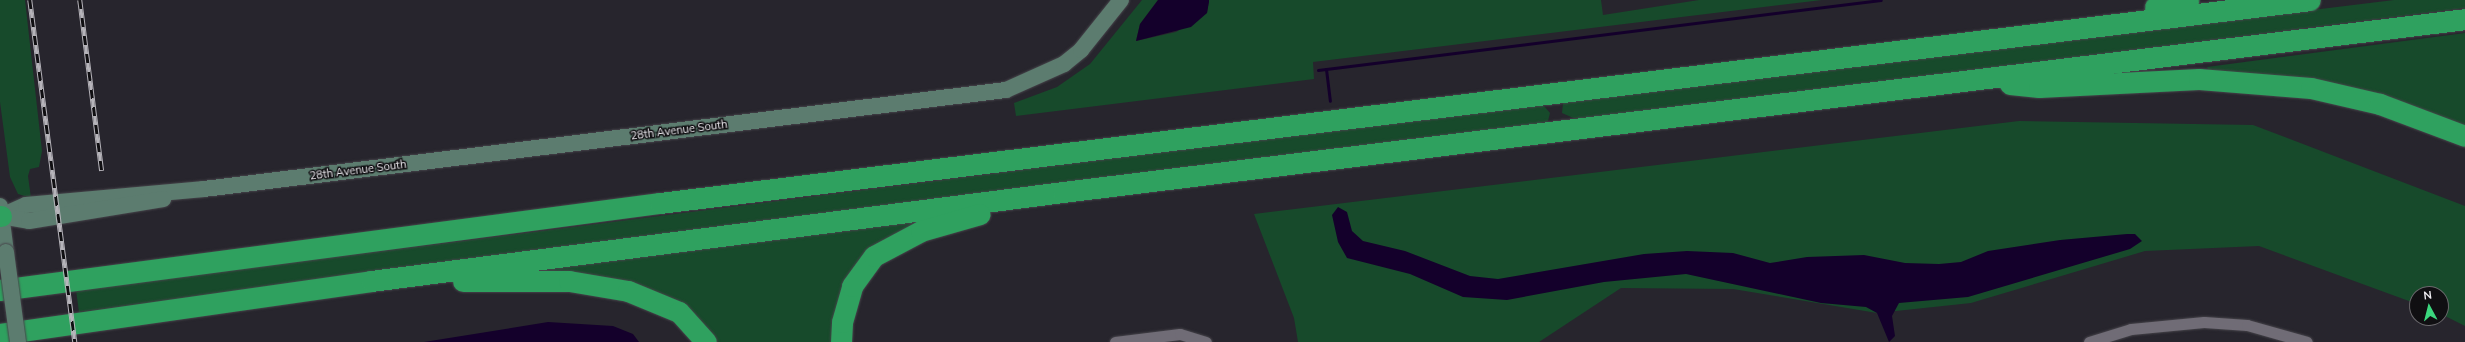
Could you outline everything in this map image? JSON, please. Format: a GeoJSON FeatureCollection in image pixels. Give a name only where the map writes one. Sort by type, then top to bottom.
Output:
{"type":"FeatureCollection","features":[{"type":"Feature","properties":{"kind":"highway"},"geometry":{"type":"LineString","coordinates":[[2004,38],[2188,0]]}},
{"type":"Feature","properties":{"kind":"highway"},"geometry":{"type":"LineString","coordinates":[[0,290],[668,202],[2310,0]]}},
{"type":"Feature","properties":{"kind":"highway"},"geometry":{"type":"LineString","coordinates":[[0,334],[370,281],[1063,192],[2465,19]]}},
{"type":"Feature","properties":{"kind":"highway"},"geometry":{"type":"LineString","coordinates":[[1971,80],[2039,87],[2199,79],[2311,88],[2380,104],[2465,136]]}},
{"type":"Feature","properties":{"kind":"highway"},"geometry":{"type":"LineString","coordinates":[[841,342],[842,322],[852,286],[874,256],[921,230],[1063,192]]}},
{"type":"Feature","properties":{"kind":"highway"},"geometry":{"type":"LineString","coordinates":[[370,281],[569,281],[628,291],[679,312],[706,342]]}},
{"type":"Feature","properties":{"kind":"street","name":"28th Avenue South"},"geometry":{"type":"LineString","coordinates":[[0,212],[26,205],[204,189],[1006,90],[1064,64],[1080,50],[1121,0]]}},
{"type":"Feature","properties":{"kind":"street"},"geometry":{"type":"LineString","coordinates":[[0,212],[18,342]]}},
{"type":"Feature","properties":{"kind":"street"},"geometry":{"type":"LineString","coordinates":[[2089,342],[2130,329],[2204,322],[2247,325],[2308,342]]}},
{"type":"Feature","properties":{"kind":"street"},"geometry":{"type":"LineString","coordinates":[[1115,342],[1180,334],[1206,342]]}},
{"type":"Feature","properties":{"kind":"green space"},"geometry":{"type":"Polygon","coordinates":[[[0,0],[25,0],[42,151],[39,167],[30,169],[28,176],[31,198],[18,194],[10,177],[0,102],[0,0]]]}},
{"type":"Feature","properties":{"kind":"green space"},"geometry":{"type":"Polygon","coordinates":[[[1142,0],[1158,0],[1140,24],[1136,41],[1176,32],[1207,13],[1209,0],[1601,0],[1603,15],[1699,0],[1822,0],[1313,62],[1314,79],[1016,116],[1014,103],[1057,87],[1090,64],[1142,0]]]}},
{"type":"Feature","properties":{"kind":"green space"},"geometry":{"type":"Polygon","coordinates":[[[2394,0],[2465,0],[2465,8],[1578,120],[1562,113],[1563,103],[1572,100],[2394,0]]]}},
{"type":"Feature","properties":{"kind":"green space"},"geometry":{"type":"Polygon","coordinates":[[[2465,33],[2465,129],[2209,72],[2207,67],[2465,33]]]}},
{"type":"Feature","properties":{"kind":"green space"},"geometry":{"type":"Polygon","coordinates":[[[1534,105],[1544,106],[1550,113],[1548,121],[1533,126],[79,312],[76,290],[1534,105]]]}},
{"type":"Feature","properties":{"kind":"green space"},"geometry":{"type":"Polygon","coordinates":[[[2019,121],[2253,125],[2465,206],[2465,326],[2449,318],[2449,286],[2409,286],[2409,301],[2259,246],[2145,251],[1971,303],[1877,313],[1733,289],[1621,288],[1539,342],[1298,342],[1294,318],[1254,214],[2019,121]]]}},
{"type":"Feature","properties":{"kind":"green space"},"geometry":{"type":"Polygon","coordinates":[[[925,220],[880,243],[837,342],[715,342],[689,313],[517,273],[925,220]]]}},
{"type":"Feature","properties":{"kind":"shaded area"},"geometry":{"type":"Polygon","coordinates":[[[1158,0],[1209,0],[1209,2],[1207,13],[1191,27],[1136,41],[1140,24],[1158,0]]]}},
{"type":"Feature","properties":{"kind":"shaded area"},"geometry":{"type":"Polygon","coordinates":[[[1338,207],[1347,212],[1352,231],[1363,241],[1405,251],[1470,276],[1498,279],[1644,254],[1687,251],[1733,253],[1770,263],[1807,257],[1864,255],[1905,263],[1939,264],[1961,262],[1988,251],[2060,240],[2135,234],[2142,241],[2130,249],[1968,297],[1899,303],[1892,316],[1895,336],[1889,342],[1877,313],[1866,307],[1821,303],[1686,274],[1604,282],[1507,300],[1463,297],[1410,274],[1347,258],[1338,242],[1332,215],[1338,207]]]}},
{"type":"Feature","properties":{"kind":"shaded area"},"geometry":{"type":"Polygon","coordinates":[[[548,322],[613,326],[633,334],[639,342],[424,342],[548,322]]]}},
{"type":"Feature","properties":{"kind":"waterway"},"geometry":{"type":"LineString","coordinates":[[1318,70],[1881,0]]}},
{"type":"Feature","properties":{"kind":"waterway"},"geometry":{"type":"LineString","coordinates":[[1326,69],[1330,101]]}},
{"type":"Feature","properties":{"kind":"railway"},"geometry":{"type":"LineString","coordinates":[[30,0],[75,342]]}},
{"type":"Feature","properties":{"kind":"railway"},"geometry":{"type":"LineString","coordinates":[[80,0],[102,171]]}}]}
